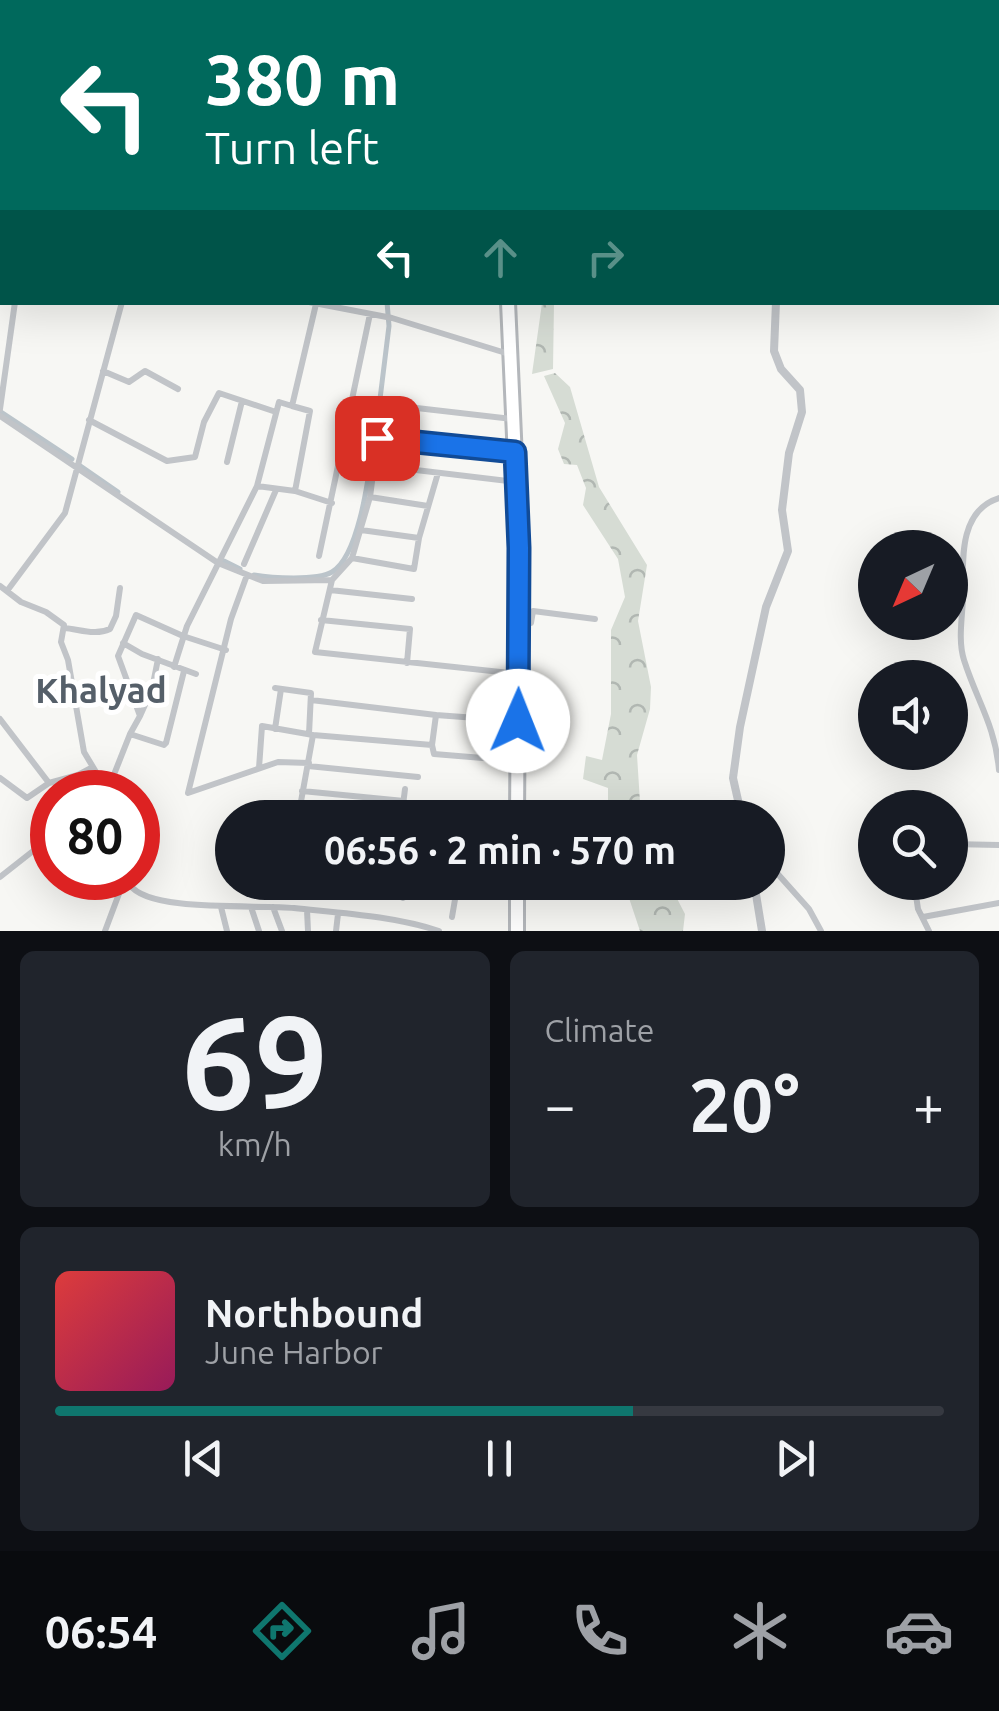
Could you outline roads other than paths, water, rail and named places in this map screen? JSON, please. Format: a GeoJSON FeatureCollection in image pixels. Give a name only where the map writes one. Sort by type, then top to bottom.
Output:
{"type":"FeatureCollection","features":[{"type":"Feature","properties":{"kind":"highway"},"geometry":{"type":"LineString","coordinates":[[508,305],[519,624],[517,800]]}},
{"type":"Feature","properties":{"kind":"highway"},"geometry":{"type":"LineString","coordinates":[[516,900],[516,931]]}},
{"type":"Feature","properties":{"kind":"street"},"geometry":{"type":"LineString","coordinates":[[16,305],[0,413],[220,564],[246,575],[286,583],[332,580]]}},
{"type":"Feature","properties":{"kind":"street"},"geometry":{"type":"LineString","coordinates":[[94,769],[84,752],[60,620],[20,602],[3,588],[65,513],[121,305]]}},
{"type":"Feature","properties":{"kind":"street"},"geometry":{"type":"LineString","coordinates":[[292,406],[311,305]]}},
{"type":"Feature","properties":{"kind":"street"},"geometry":{"type":"LineString","coordinates":[[322,305],[370,314],[510,354]]}},
{"type":"Feature","properties":{"kind":"street"},"geometry":{"type":"LineString","coordinates":[[738,800],[733,778],[740,727],[766,606],[788,551],[782,510],[789,452],[802,412],[800,390],[781,369],[774,351],[776,305]]}},
{"type":"Feature","properties":{"kind":"street"},"geometry":{"type":"LineString","coordinates":[[319,556],[370,314]]}},
{"type":"Feature","properties":{"kind":"street"},"geometry":{"type":"LineString","coordinates":[[103,371],[129,382],[146,371],[178,389]]}},
{"type":"Feature","properties":{"kind":"street"},"geometry":{"type":"LineString","coordinates":[[89,420],[167,461],[195,457],[204,422],[219,392],[276,412]]}},
{"type":"Feature","properties":{"kind":"street"},"geometry":{"type":"LineString","coordinates":[[226,462],[242,401]]}},
{"type":"Feature","properties":{"kind":"street"},"geometry":{"type":"LineString","coordinates":[[174,667],[183,636],[257,486],[279,402],[310,411],[295,491]]}},
{"type":"Feature","properties":{"kind":"street"},"geometry":{"type":"LineString","coordinates":[[514,420],[382,404],[370,498],[352,558],[332,580],[315,652],[519,674]]}},
{"type":"Feature","properties":{"kind":"street"},"geometry":{"type":"LineString","coordinates":[[377,438],[515,452]]}},
{"type":"Feature","properties":{"kind":"street"},"geometry":{"type":"LineString","coordinates":[[374,465],[516,482]]}},
{"type":"Feature","properties":{"kind":"street"},"geometry":{"type":"LineString","coordinates":[[352,558],[414,569],[418,538],[438,474]]}},
{"type":"Feature","properties":{"kind":"street"},"geometry":{"type":"LineString","coordinates":[[257,486],[295,491],[332,502]]}},
{"type":"Feature","properties":{"kind":"street"},"geometry":{"type":"LineString","coordinates":[[244,564],[276,490]]}},
{"type":"Feature","properties":{"kind":"street"},"geometry":{"type":"LineString","coordinates":[[370,498],[428,506]]}},
{"type":"Feature","properties":{"kind":"street"},"geometry":{"type":"LineString","coordinates":[[999,498],[982,508],[964,539],[961,633],[964,661],[997,741],[999,770]]}},
{"type":"Feature","properties":{"kind":"street"},"geometry":{"type":"LineString","coordinates":[[361,530],[418,538]]}},
{"type":"Feature","properties":{"kind":"street"},"geometry":{"type":"LineString","coordinates":[[246,575],[231,619],[188,793],[281,762],[418,777]]}},
{"type":"Feature","properties":{"kind":"street"},"geometry":{"type":"LineString","coordinates":[[64,628],[93,633],[110,629],[120,588]]}},
{"type":"Feature","properties":{"kind":"street"},"geometry":{"type":"LineString","coordinates":[[330,590],[412,599]]}},
{"type":"Feature","properties":{"kind":"street"},"geometry":{"type":"LineString","coordinates":[[519,624],[531,623],[533,612],[595,618]]}},
{"type":"Feature","properties":{"kind":"street"},"geometry":{"type":"LineString","coordinates":[[140,716],[118,656],[136,615],[226,650]]}},
{"type":"Feature","properties":{"kind":"street"},"geometry":{"type":"LineString","coordinates":[[322,620],[410,629],[408,663]]}},
{"type":"Feature","properties":{"kind":"street"},"geometry":{"type":"LineString","coordinates":[[123,643],[196,674]]}},
{"type":"Feature","properties":{"kind":"street"},"geometry":{"type":"LineString","coordinates":[[116,770],[152,689],[158,660]]}},
{"type":"Feature","properties":{"kind":"street"},"geometry":{"type":"LineString","coordinates":[[130,734],[166,744],[184,671]]}},
{"type":"Feature","properties":{"kind":"street"},"geometry":{"type":"LineString","coordinates":[[275,729],[278,688],[311,693],[309,764],[301,800]]}},
{"type":"Feature","properties":{"kind":"street"},"geometry":{"type":"LineString","coordinates":[[312,700],[518,721]]}},
{"type":"Feature","properties":{"kind":"street"},"geometry":{"type":"LineString","coordinates":[[436,715],[434,754],[518,761]]}},
{"type":"Feature","properties":{"kind":"street"},"geometry":{"type":"LineString","coordinates":[[0,718],[39,770]]}},
{"type":"Feature","properties":{"kind":"street"},"geometry":{"type":"LineString","coordinates":[[260,768],[262,726],[311,735],[432,745]]}},
{"type":"Feature","properties":{"kind":"street"},"geometry":{"type":"LineString","coordinates":[[0,778],[27,798],[30,796]]}},
{"type":"Feature","properties":{"kind":"street"},"geometry":{"type":"LineString","coordinates":[[404,800],[405,789]]}},
{"type":"Feature","properties":{"kind":"street"},"geometry":{"type":"LineString","coordinates":[[302,791],[390,800]]}},
{"type":"Feature","properties":{"kind":"street"},"geometry":{"type":"LineString","coordinates":[[968,845],[999,846]]}},
{"type":"Feature","properties":{"kind":"street"},"geometry":{"type":"LineString","coordinates":[[0,877],[30,853]]}},
{"type":"Feature","properties":{"kind":"street"},"geometry":{"type":"LineString","coordinates":[[785,882],[809,909],[821,931]]}},
{"type":"Feature","properties":{"kind":"street"},"geometry":{"type":"LineString","coordinates":[[160,898],[221,907],[307,910],[439,931]]}},
{"type":"Feature","properties":{"kind":"street"},"geometry":{"type":"LineString","coordinates":[[105,931],[117,900]]}},
{"type":"Feature","properties":{"kind":"street"},"geometry":{"type":"LineString","coordinates":[[452,917],[455,900]]}},
{"type":"Feature","properties":{"kind":"street"},"geometry":{"type":"LineString","coordinates":[[757,900],[762,931]]}},
{"type":"Feature","properties":{"kind":"street"},"geometry":{"type":"LineString","coordinates":[[918,900],[930,931]]}},
{"type":"Feature","properties":{"kind":"street"},"geometry":{"type":"LineString","coordinates":[[922,917],[999,903]]}},
{"type":"Feature","properties":{"kind":"street"},"geometry":{"type":"LineString","coordinates":[[251,906],[259,931]]}},
{"type":"Feature","properties":{"kind":"street"},"geometry":{"type":"LineString","coordinates":[[272,906],[282,931]]}},
{"type":"Feature","properties":{"kind":"street"},"geometry":{"type":"LineString","coordinates":[[221,907],[226,931]]}},
{"type":"Feature","properties":{"kind":"street"},"geometry":{"type":"LineString","coordinates":[[307,910],[308,931]]}},
{"type":"Feature","properties":{"kind":"street"},"geometry":{"type":"LineString","coordinates":[[336,931],[338,914]]}},
{"type":"Feature","properties":{"kind":"waterway"},"geometry":{"type":"LineString","coordinates":[[379,407],[389,326],[387,305]]}},
{"type":"Feature","properties":{"kind":"waterway"},"geometry":{"type":"LineString","coordinates":[[1,412],[72,459]]}},
{"type":"Feature","properties":{"kind":"waterway"},"geometry":{"type":"LineString","coordinates":[[254,575],[316,577],[332,572],[342,562],[357,529],[375,432]]}},
{"type":"Feature","properties":{"kind":"waterway"},"geometry":{"type":"LineString","coordinates":[[79,465],[118,492]]}},
{"type":"Feature","properties":{"kind":"waterway"},"geometry":{"type":"LineString","coordinates":[[224,561],[240,569]]}},
{"type":"Feature","properties":{"kind":"district","name":"Khalyad"},"geometry":{"type":"Point","coordinates":[101,691]}}]}
